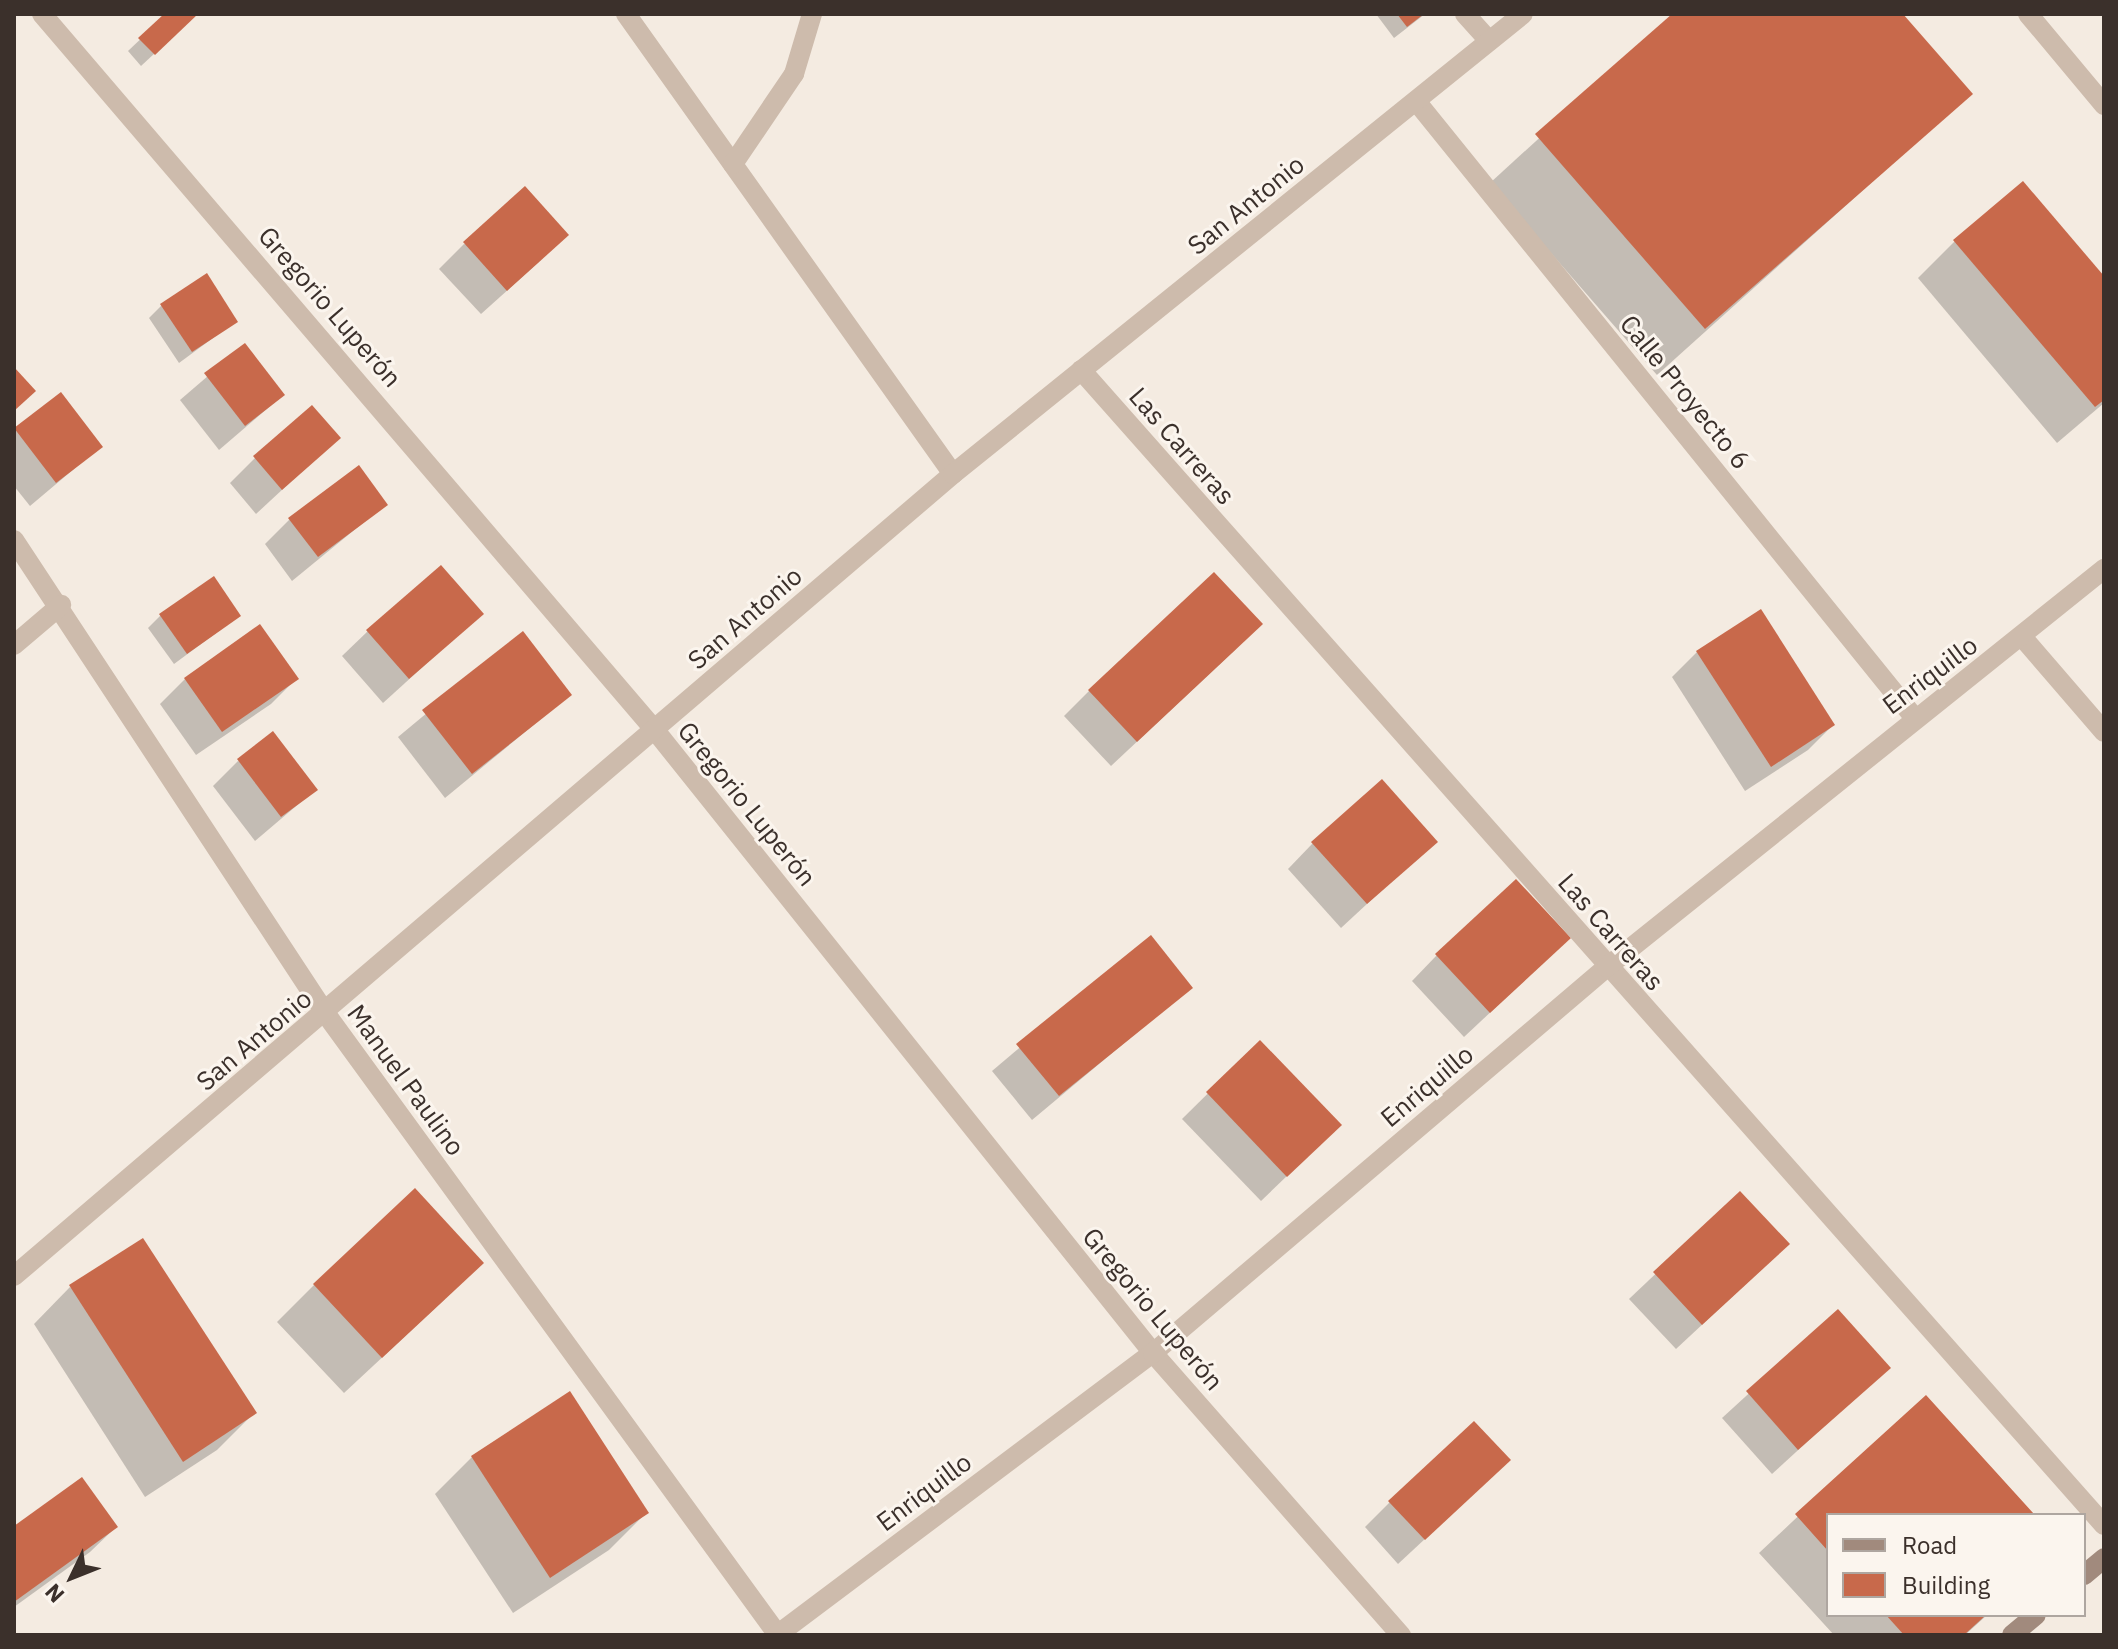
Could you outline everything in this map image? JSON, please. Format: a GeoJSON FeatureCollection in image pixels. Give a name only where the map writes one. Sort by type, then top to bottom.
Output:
{"type":"FeatureCollection","features":[{"type":"Feature","properties":{"kind":"main road"},"geometry":{"type":"LineString","coordinates":[[2086,1573],[2104,1558]]}},
{"type":"Feature","properties":{"kind":"main road"},"geometry":{"type":"LineString","coordinates":[[2012,1635],[2034,1617]]}},
{"type":"Feature","properties":{"kind":"street","name":"Gregorio Luperón"},"geometry":{"type":"LineString","coordinates":[[42,14],[654,729],[1153,1353],[1401,1635]]}},
{"type":"Feature","properties":{"kind":"street"},"geometry":{"type":"LineString","coordinates":[[626,14],[953,474]]}},
{"type":"Feature","properties":{"kind":"street"},"geometry":{"type":"LineString","coordinates":[[733,164],[794,74],[812,14]]}},
{"type":"Feature","properties":{"kind":"street"},"geometry":{"type":"LineString","coordinates":[[1465,14],[1489,41]]}},
{"type":"Feature","properties":{"kind":"street","name":"San Antonio"},"geometry":{"type":"LineString","coordinates":[[14,1276],[326,1014],[953,474],[1523,14]]}},
{"type":"Feature","properties":{"kind":"street"},"geometry":{"type":"LineString","coordinates":[[2028,14],[2104,105]]}},
{"type":"Feature","properties":{"kind":"street","name":"Calle Proyecto 6"},"geometry":{"type":"LineString","coordinates":[[1416,101],[1914,717]]}},
{"type":"Feature","properties":{"kind":"street","name":"Las Carreras"},"geometry":{"type":"LineString","coordinates":[[1081,370],[2104,1525]]}},
{"type":"Feature","properties":{"kind":"street","name":"Manuel Paulino"},"geometry":{"type":"LineString","coordinates":[[14,540],[61,605],[326,1014],[778,1635]]}},
{"type":"Feature","properties":{"kind":"street","name":"Enriquillo"},"geometry":{"type":"LineString","coordinates":[[778,1635],[1153,1353],[1607,967],[1914,717],[2023,638],[2104,569]]}},
{"type":"Feature","properties":{"kind":"street"},"geometry":{"type":"LineString","coordinates":[[14,645],[61,605]]}},
{"type":"Feature","properties":{"kind":"street"},"geometry":{"type":"LineString","coordinates":[[2023,638],[2104,732]]}},
{"type":"Feature","properties":{"kind":"building"},"geometry":{"type":"Polygon","coordinates":[[[164,14],[198,14],[155,55],[138,38],[164,14]]]}},
{"type":"Feature","properties":{"kind":"building"},"geometry":{"type":"Polygon","coordinates":[[[1397,14],[1424,14],[1407,27],[1397,14]]]}},
{"type":"Feature","properties":{"kind":"building"},"geometry":{"type":"Polygon","coordinates":[[[1672,14],[1903,14],[1973,94],[1705,329],[1535,134],[1672,14]]]}},
{"type":"Feature","properties":{"kind":"building"},"geometry":{"type":"Polygon","coordinates":[[[2023,181],[2104,276],[2104,400],[2095,407],[1953,240],[2023,181]]]}},
{"type":"Feature","properties":{"kind":"building"},"geometry":{"type":"Polygon","coordinates":[[[525,186],[569,235],[507,291],[463,242],[525,186]]]}},
{"type":"Feature","properties":{"kind":"building"},"geometry":{"type":"Polygon","coordinates":[[[207,273],[238,322],[192,352],[160,304],[207,273]]]}},
{"type":"Feature","properties":{"kind":"building"},"geometry":{"type":"Polygon","coordinates":[[[245,343],[285,395],[245,426],[204,373],[245,343]]]}},
{"type":"Feature","properties":{"kind":"building"},"geometry":{"type":"Polygon","coordinates":[[[14,367],[36,391],[14,411],[14,367]]]}},
{"type":"Feature","properties":{"kind":"building"},"geometry":{"type":"Polygon","coordinates":[[[61,392],[103,447],[56,483],[14,428],[61,392]]]}},
{"type":"Feature","properties":{"kind":"building"},"geometry":{"type":"Polygon","coordinates":[[[312,405],[341,438],[282,490],[253,456],[312,405]]]}},
{"type":"Feature","properties":{"kind":"building"},"geometry":{"type":"Polygon","coordinates":[[[359,465],[388,505],[318,557],[288,518],[359,465]]]}},
{"type":"Feature","properties":{"kind":"building"},"geometry":{"type":"Polygon","coordinates":[[[441,565],[484,614],[409,679],[366,630],[441,565]]]}},
{"type":"Feature","properties":{"kind":"building"},"geometry":{"type":"Polygon","coordinates":[[[1214,572],[1263,624],[1137,742],[1088,690],[1214,572]]]}},
{"type":"Feature","properties":{"kind":"building"},"geometry":{"type":"Polygon","coordinates":[[[214,576],[241,616],[187,654],[159,614],[214,576]]]}},
{"type":"Feature","properties":{"kind":"building"},"geometry":{"type":"Polygon","coordinates":[[[1761,609],[1835,725],[1771,767],[1696,651],[1761,609]]]}},
{"type":"Feature","properties":{"kind":"building"},"geometry":{"type":"Polygon","coordinates":[[[260,624],[299,679],[222,732],[184,678],[260,624]]]}},
{"type":"Feature","properties":{"kind":"building"},"geometry":{"type":"Polygon","coordinates":[[[523,631],[572,695],[472,774],[422,710],[523,631]]]}},
{"type":"Feature","properties":{"kind":"building"},"geometry":{"type":"Polygon","coordinates":[[[273,731],[318,790],[281,817],[237,759],[273,731]]]}},
{"type":"Feature","properties":{"kind":"building"},"geometry":{"type":"Polygon","coordinates":[[[1382,779],[1438,842],[1367,904],[1311,842],[1382,779]]]}},
{"type":"Feature","properties":{"kind":"building"},"geometry":{"type":"Polygon","coordinates":[[[1516,879],[1571,938],[1490,1013],[1435,954],[1516,879]]]}},
{"type":"Feature","properties":{"kind":"building"},"geometry":{"type":"Polygon","coordinates":[[[1151,935],[1193,988],[1059,1096],[1016,1044],[1151,935]]]}},
{"type":"Feature","properties":{"kind":"building"},"geometry":{"type":"Polygon","coordinates":[[[1260,1040],[1342,1125],[1287,1177],[1206,1092],[1260,1040]]]}},
{"type":"Feature","properties":{"kind":"building"},"geometry":{"type":"Polygon","coordinates":[[[415,1188],[484,1263],[382,1358],[313,1284],[415,1188]]]}},
{"type":"Feature","properties":{"kind":"building"},"geometry":{"type":"Polygon","coordinates":[[[1740,1191],[1790,1244],[1702,1325],[1653,1272],[1740,1191]]]}},
{"type":"Feature","properties":{"kind":"building"},"geometry":{"type":"Polygon","coordinates":[[[143,1238],[257,1413],[183,1462],[69,1285],[143,1238]]]}},
{"type":"Feature","properties":{"kind":"building"},"geometry":{"type":"Polygon","coordinates":[[[1838,1309],[1891,1368],[1798,1450],[1746,1391],[1838,1309]]]}},
{"type":"Feature","properties":{"kind":"building"},"geometry":{"type":"Polygon","coordinates":[[[570,1391],[649,1513],[550,1578],[471,1456],[570,1391]]]}},
{"type":"Feature","properties":{"kind":"building"},"geometry":{"type":"Polygon","coordinates":[[[1926,1395],[2033,1513],[1826,1513],[1826,1549],[1795,1514],[1926,1395]]]}},
{"type":"Feature","properties":{"kind":"building"},"geometry":{"type":"Polygon","coordinates":[[[1474,1421],[1511,1460],[1425,1540],[1388,1501],[1474,1421]]]}},
{"type":"Feature","properties":{"kind":"building"},"geometry":{"type":"Polygon","coordinates":[[[82,1477],[118,1527],[14,1602],[14,1526],[82,1477]]]}},
{"type":"Feature","properties":{"kind":"building"},"geometry":{"type":"Polygon","coordinates":[[[1888,1617],[1984,1617],[1964,1635],[1904,1635],[1888,1617]]]}}]}
